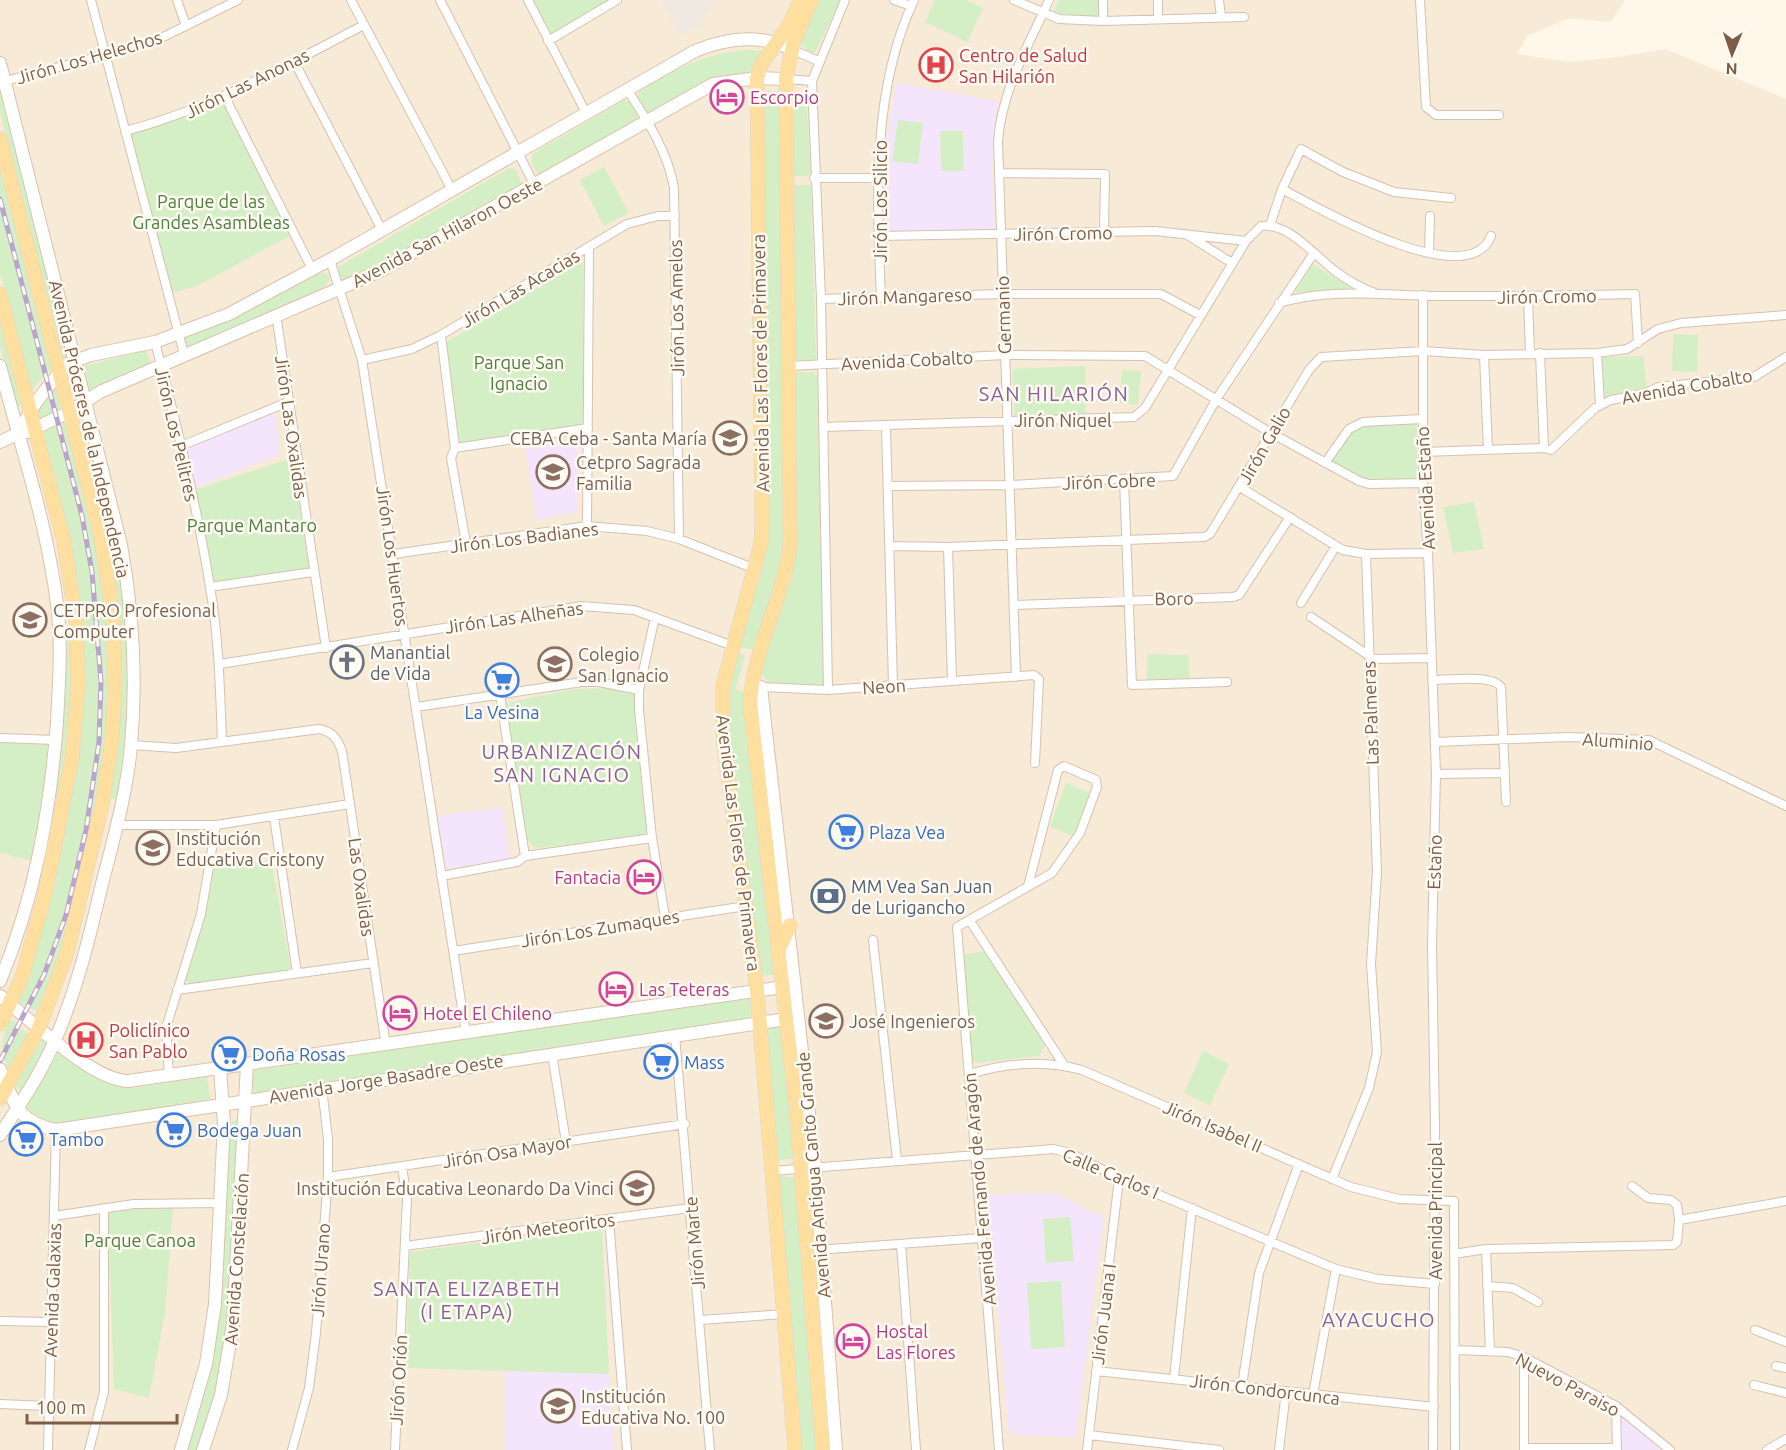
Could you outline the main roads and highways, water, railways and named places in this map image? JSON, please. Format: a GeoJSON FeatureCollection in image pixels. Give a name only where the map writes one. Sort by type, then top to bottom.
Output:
{"type":"FeatureCollection","features":[{"type":"Feature","properties":{"kind":"main road","name":"Avenida Las Flores de Primavera"},"geometry":{"type":"LineString","coordinates":[[795,1450],[757,990],[723,739],[722,692],[755,569],[762,526],[757,78],[761,65],[789,25],[801,0]]}},
{"type":"Feature","properties":{"kind":"main road","name":"Avenida Las Flores de Primavera"},"geometry":{"type":"LineString","coordinates":[[812,0],[791,49],[786,79],[790,546],[757,686],[750,705],[786,1019],[808,1168],[823,1450]]}},
{"type":"Feature","properties":{"kind":"main road","name":"Avenida San Hilaron Oeste"},"geometry":{"type":"LineString","coordinates":[[60,370],[76,360],[155,342],[228,314],[330,260],[627,89],[711,44],[731,40],[777,42],[791,49]]}},
{"type":"Feature","properties":{"kind":"main road","name":"Avenida Próceres de la Independencia"},"geometry":{"type":"LineString","coordinates":[[0,63],[76,360],[126,572],[133,661],[131,745],[117,825],[74,987],[55,1041],[18,1108],[0,1135]]}},
{"type":"Feature","properties":{"kind":"main road","name":"Avenida San Hilaron Oeste"},"geometry":{"type":"LineString","coordinates":[[0,442],[17,434],[35,430],[71,411],[85,400],[184,354],[341,289],[417,252],[713,84],[757,78],[786,79]]}},
{"type":"Feature","properties":{"kind":"main road","name":"Avenida Próceres de la Independencia"},"geometry":{"type":"LineString","coordinates":[[0,138],[71,411],[110,586],[114,637],[114,710],[104,795],[84,884],[67,952],[39,1028],[0,1099]]}},
{"type":"Feature","properties":{"kind":"main road"},"geometry":{"type":"LineString","coordinates":[[0,294],[64,542],[72,585],[78,688],[72,758],[51,866],[29,955],[5,1000],[0,1024]]}},
{"type":"Feature","properties":{"kind":"main road"},"geometry":{"type":"LineString","coordinates":[[0,366],[46,542],[57,607],[59,693],[49,804],[35,879],[0,981]]}},
{"type":"Feature","properties":{"kind":"main road"},"geometry":{"type":"LineString","coordinates":[[17,434],[60,370]]}},
{"type":"Feature","properties":{"kind":"main road","name":"Avenida Antigua Canto Grande"},"geometry":{"type":"LineString","coordinates":[[757,686],[790,925],[808,1168]]}},
{"type":"Feature","properties":{"kind":"main road"},"geometry":{"type":"LineString","coordinates":[[779,949],[790,925]]}},
{"type":"Feature","properties":{"kind":"main road","name":"Avenida Jorge Basadre Oeste"},"geometry":{"type":"LineString","coordinates":[[5,1000],[80,1059],[118,1081],[386,1046],[783,987]]}},
{"type":"Feature","properties":{"kind":"main road","name":"Avenida Jorge Basadre Oeste"},"geometry":{"type":"LineString","coordinates":[[0,1069],[25,1120],[56,1130],[247,1099],[786,1019]]}},
{"type":"Feature","properties":{"kind":"main road","name":"Avenida Constelación"},"geometry":{"type":"LineString","coordinates":[[203,1450],[221,1395],[233,1324],[247,1099],[247,1064]]}},
{"type":"Feature","properties":{"kind":"main road","name":"Avenida Constelación"},"geometry":{"type":"LineString","coordinates":[[181,1450],[206,1364],[215,1304],[224,1103],[220,1068]]}},
{"type":"Feature","properties":{"kind":"main road","name":"Avenida Antigua Canto Grande"},"geometry":{"type":"LineString","coordinates":[[814,1250],[836,1450]]}},
{"type":"Feature","properties":{"kind":"railway"},"geometry":{"type":"LineString","coordinates":[[0,199],[82,516],[92,572],[101,682],[99,742],[86,830],[66,915],[44,975],[0,1061]]}},
{"type":"Feature","properties":{"kind":"place","name":"Centro de Salud San Hilarión"},"geometry":{"type":"Point","coordinates":[936,65]}},
{"type":"Feature","properties":{"kind":"place","name":"Escorpio"},"geometry":{"type":"Point","coordinates":[727,97]}},
{"type":"Feature","properties":{"kind":"place","name":"CEBA Ceba - Santa María"},"geometry":{"type":"Point","coordinates":[730,438]}},
{"type":"Feature","properties":{"kind":"place","name":"Cetpro Sagrada Familia"},"geometry":{"type":"Point","coordinates":[553,472]}},
{"type":"Feature","properties":{"kind":"place","name":"CETPRO Profesional Computer"},"geometry":{"type":"Point","coordinates":[30,620]}},
{"type":"Feature","properties":{"kind":"place","name":"Manantial de Vida"},"geometry":{"type":"Point","coordinates":[347,662]}},
{"type":"Feature","properties":{"kind":"place","name":"Colegio San Ignacio"},"geometry":{"type":"Point","coordinates":[555,664]}},
{"type":"Feature","properties":{"kind":"place","name":"La Vesina"},"geometry":{"type":"Point","coordinates":[502,680]}},
{"type":"Feature","properties":{"kind":"place","name":"Plaza Vea"},"geometry":{"type":"Point","coordinates":[846,832]}},
{"type":"Feature","properties":{"kind":"place","name":"Institución Educativa Cristony"},"geometry":{"type":"Point","coordinates":[153,848]}},
{"type":"Feature","properties":{"kind":"place","name":"Fantacia"},"geometry":{"type":"Point","coordinates":[644,877]}},
{"type":"Feature","properties":{"kind":"place","name":"MM Vea San Juan de Lurigancho"},"geometry":{"type":"Point","coordinates":[828,896]}},
{"type":"Feature","properties":{"kind":"place","name":"Las Teteras"},"geometry":{"type":"Point","coordinates":[616,989]}},
{"type":"Feature","properties":{"kind":"place","name":"Hotel El Chileno"},"geometry":{"type":"Point","coordinates":[400,1013]}},
{"type":"Feature","properties":{"kind":"place","name":"José Ingenieros"},"geometry":{"type":"Point","coordinates":[826,1021]}},
{"type":"Feature","properties":{"kind":"place","name":"Policlínico San Pablo"},"geometry":{"type":"Point","coordinates":[86,1040]}},
{"type":"Feature","properties":{"kind":"place","name":"Doña Rosas"},"geometry":{"type":"Point","coordinates":[229,1054]}},
{"type":"Feature","properties":{"kind":"place","name":"Mass"},"geometry":{"type":"Point","coordinates":[661,1062]}},
{"type":"Feature","properties":{"kind":"place","name":"Bodega Juan"},"geometry":{"type":"Point","coordinates":[174,1130]}},
{"type":"Feature","properties":{"kind":"place","name":"Tambo"},"geometry":{"type":"Point","coordinates":[26,1139]}},
{"type":"Feature","properties":{"kind":"place","name":"Institución Educativa Leonardo Da Vinci"},"geometry":{"type":"Point","coordinates":[637,1188]}},
{"type":"Feature","properties":{"kind":"place","name":"Hostal Las Flores"},"geometry":{"type":"Point","coordinates":[853,1341]}},
{"type":"Feature","properties":{"kind":"place","name":"Institución Educativa No. 100"},"geometry":{"type":"Point","coordinates":[558,1406]}},
{"type":"Feature","properties":{"kind":"district","name":"SAN HILARIÓN"},"geometry":{"type":"Point","coordinates":[1054,393]}},
{"type":"Feature","properties":{"kind":"district","name":"URBANIZACIÓN SAN IGNACIO"},"geometry":{"type":"Point","coordinates":[562,762]}},
{"type":"Feature","properties":{"kind":"district","name":"SANTA ELIZABETH (I ETAPA)"},"geometry":{"type":"Point","coordinates":[467,1300]}},
{"type":"Feature","properties":{"kind":"district","name":"AYACUCHO"},"geometry":{"type":"Point","coordinates":[1379,1319]}},
{"type":"Feature","properties":{"kind":"park label","name":"Parque de las Grandes Asambleas"},"geometry":{"type":"Point","coordinates":[211,211]}},
{"type":"Feature","properties":{"kind":"park label","name":"Parque San Ignacio"},"geometry":{"type":"Point","coordinates":[519,372]}},
{"type":"Feature","properties":{"kind":"park label","name":"Parque Mantaro"},"geometry":{"type":"Point","coordinates":[252,525]}},
{"type":"Feature","properties":{"kind":"park label","name":"Parque Canoa"},"geometry":{"type":"Point","coordinates":[140,1240]}}]}
